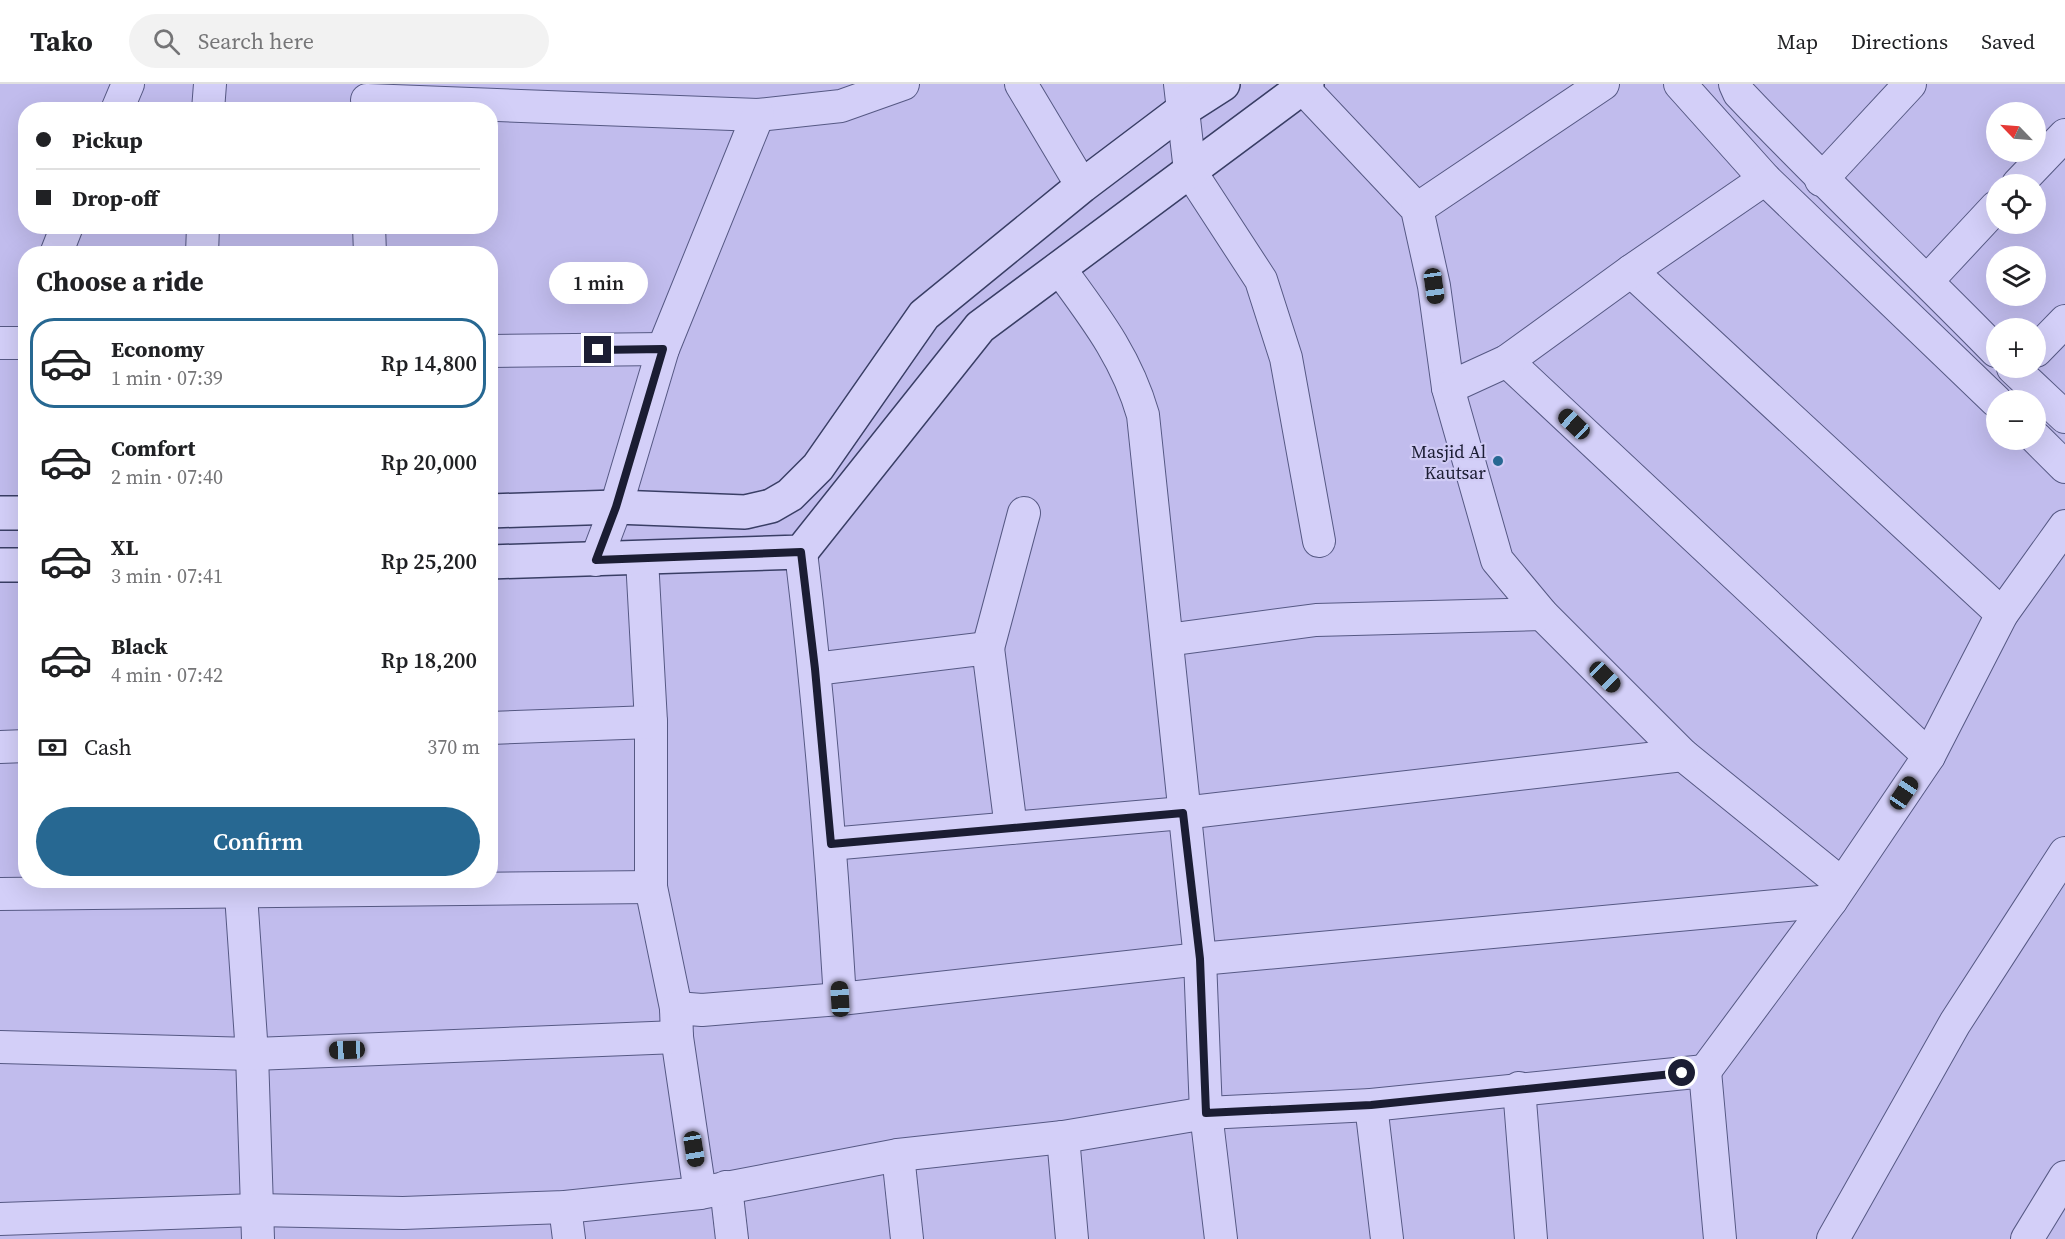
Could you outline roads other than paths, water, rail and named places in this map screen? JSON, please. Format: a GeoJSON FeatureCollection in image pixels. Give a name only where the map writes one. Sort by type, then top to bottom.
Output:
{"type":"FeatureCollection","features":[{"type":"Feature","properties":{"kind":"street"},"geometry":{"type":"LineString","coordinates":[[120,102],[128,84]]}},
{"type":"Feature","properties":{"kind":"street"},"geometry":{"type":"LineString","coordinates":[[209,102],[210,84]]}},
{"type":"Feature","properties":{"kind":"street"},"geometry":{"type":"LineString","coordinates":[[498,104],[758,115],[842,106],[903,84]]}},
{"type":"Feature","properties":{"kind":"street"},"geometry":{"type":"LineString","coordinates":[[1021,84],[1082,186]]}},
{"type":"Feature","properties":{"kind":"street"},"geometry":{"type":"LineString","coordinates":[[498,511],[616,507],[745,512],[771,506],[790,495],[818,467],[924,315],[1082,186],[1182,97],[1223,84]]}},
{"type":"Feature","properties":{"kind":"street"},"geometry":{"type":"LineString","coordinates":[[1417,209],[1603,84]]}},
{"type":"Feature","properties":{"kind":"street"},"geometry":{"type":"LineString","coordinates":[[1680,84],[1765,179],[1986,391]]}},
{"type":"Feature","properties":{"kind":"street"},"geometry":{"type":"LineString","coordinates":[[1735,84],[1739,93],[1821,180],[1986,333]]}},
{"type":"Feature","properties":{"kind":"street"},"geometry":{"type":"LineString","coordinates":[[1821,180],[1910,84]]}},
{"type":"Feature","properties":{"kind":"street"},"geometry":{"type":"LineString","coordinates":[[840,999],[831,844],[815,669],[801,552],[980,327],[1305,86],[1417,209],[1434,286],[1448,388],[1497,560],[1542,614],[1683,755],[1836,892]]}},
{"type":"Feature","properties":{"kind":"street"},"geometry":{"type":"LineString","coordinates":[[1182,97],[1190,171],[1261,280],[1286,358],[1319,541]]}},
{"type":"Feature","properties":{"kind":"street"},"geometry":{"type":"LineString","coordinates":[[367,98],[459,102]]}},
{"type":"Feature","properties":{"kind":"street"},"geometry":{"type":"LineString","coordinates":[[596,560],[616,507],[663,349],[758,115]]}},
{"type":"Feature","properties":{"kind":"street"},"geometry":{"type":"LineString","coordinates":[[2028,174],[2065,135]]}},
{"type":"Feature","properties":{"kind":"street"},"geometry":{"type":"LineString","coordinates":[[1448,388],[1507,361],[1631,271],[1765,179]]}},
{"type":"Feature","properties":{"kind":"street"},"geometry":{"type":"LineString","coordinates":[[1928,280],[1986,218]]}},
{"type":"Feature","properties":{"kind":"street"},"geometry":{"type":"LineString","coordinates":[[1059,268],[1105,330],[1133,380],[1143,415],[1200,959],[1206,1113],[1221,1239]]}},
{"type":"Feature","properties":{"kind":"street"},"geometry":{"type":"LineString","coordinates":[[1631,271],[2002,614]]}},
{"type":"Feature","properties":{"kind":"street"},"geometry":{"type":"LineString","coordinates":[[2046,337],[2065,321]]}},
{"type":"Feature","properties":{"kind":"street"},"geometry":{"type":"LineString","coordinates":[[498,351],[663,349]]}},
{"type":"Feature","properties":{"kind":"street"},"geometry":{"type":"LineString","coordinates":[[1507,361],[1929,756]]}},
{"type":"Feature","properties":{"kind":"street"},"geometry":{"type":"LineString","coordinates":[[2031,378],[2065,417]]}},
{"type":"Feature","properties":{"kind":"street"},"geometry":{"type":"LineString","coordinates":[[2046,448],[2065,467]]}},
{"type":"Feature","properties":{"kind":"street"},"geometry":{"type":"LineString","coordinates":[[689,511],[690,556]]}},
{"type":"Feature","properties":{"kind":"street"},"geometry":{"type":"LineString","coordinates":[[0,513],[18,513]]}},
{"type":"Feature","properties":{"kind":"street"},"geometry":{"type":"LineString","coordinates":[[1011,828],[988,648],[1024,513]]}},
{"type":"Feature","properties":{"kind":"street"},"geometry":{"type":"LineString","coordinates":[[1720,1239],[1705,1071],[1836,892],[1929,756],[2002,614],[2065,526]]}},
{"type":"Feature","properties":{"kind":"street"},"geometry":{"type":"LineString","coordinates":[[498,562],[642,559],[801,552]]}},
{"type":"Feature","properties":{"kind":"street"},"geometry":{"type":"LineString","coordinates":[[642,559],[651,722],[651,887],[676,1023],[713,1190],[732,1239]]}},
{"type":"Feature","properties":{"kind":"street"},"geometry":{"type":"LineString","coordinates":[[0,565],[18,565]]}},
{"type":"Feature","properties":{"kind":"street"},"geometry":{"type":"LineString","coordinates":[[1167,640],[1316,620],[1542,614]]}},
{"type":"Feature","properties":{"kind":"street"},"geometry":{"type":"LineString","coordinates":[[815,669],[988,648]]}},
{"type":"Feature","properties":{"kind":"street"},"geometry":{"type":"LineString","coordinates":[[498,728],[651,722]]}},
{"type":"Feature","properties":{"kind":"street"},"geometry":{"type":"LineString","coordinates":[[0,747],[18,746]]}},
{"type":"Feature","properties":{"kind":"street"},"geometry":{"type":"LineString","coordinates":[[831,844],[1183,813],[1683,755]]}},
{"type":"Feature","properties":{"kind":"street"},"geometry":{"type":"LineString","coordinates":[[1833,1239],[1955,1023],[2065,852]]}},
{"type":"Feature","properties":{"kind":"street"},"geometry":{"type":"LineString","coordinates":[[498,887],[651,887]]}},
{"type":"Feature","properties":{"kind":"street"},"geometry":{"type":"LineString","coordinates":[[0,894],[180,888]]}},
{"type":"Feature","properties":{"kind":"street"},"geometry":{"type":"LineString","coordinates":[[240,888],[252,1054],[257,1225]]}},
{"type":"Feature","properties":{"kind":"street"},"geometry":{"type":"LineString","coordinates":[[0,1047],[252,1054],[676,1023],[702,1010],[840,999],[1836,892]]}},
{"type":"Feature","properties":{"kind":"street"},"geometry":{"type":"LineString","coordinates":[[0,1219],[404,1226],[713,1190],[898,1155],[1063,1137],[1206,1113],[1371,1105],[1520,1088],[1705,1071]]}},
{"type":"Feature","properties":{"kind":"street"},"geometry":{"type":"LineString","coordinates":[[1520,1088],[1531,1239]]}},
{"type":"Feature","properties":{"kind":"street"},"geometry":{"type":"LineString","coordinates":[[1371,1105],[1387,1239]]}},
{"type":"Feature","properties":{"kind":"street"},"geometry":{"type":"LineString","coordinates":[[1063,1137],[1072,1239]]}},
{"type":"Feature","properties":{"kind":"street"},"geometry":{"type":"LineString","coordinates":[[898,1155],[907,1239]]}},
{"type":"Feature","properties":{"kind":"street"},"geometry":{"type":"LineString","coordinates":[[2027,1239],[2065,1177]]}},
{"type":"Feature","properties":{"kind":"street"},"geometry":{"type":"LineString","coordinates":[[565,1207],[569,1239]]}},
{"type":"Feature","properties":{"kind":"place","name":"Masjid Al Kautsar"},"geometry":{"type":"Point","coordinates":[1498,461]}}]}
